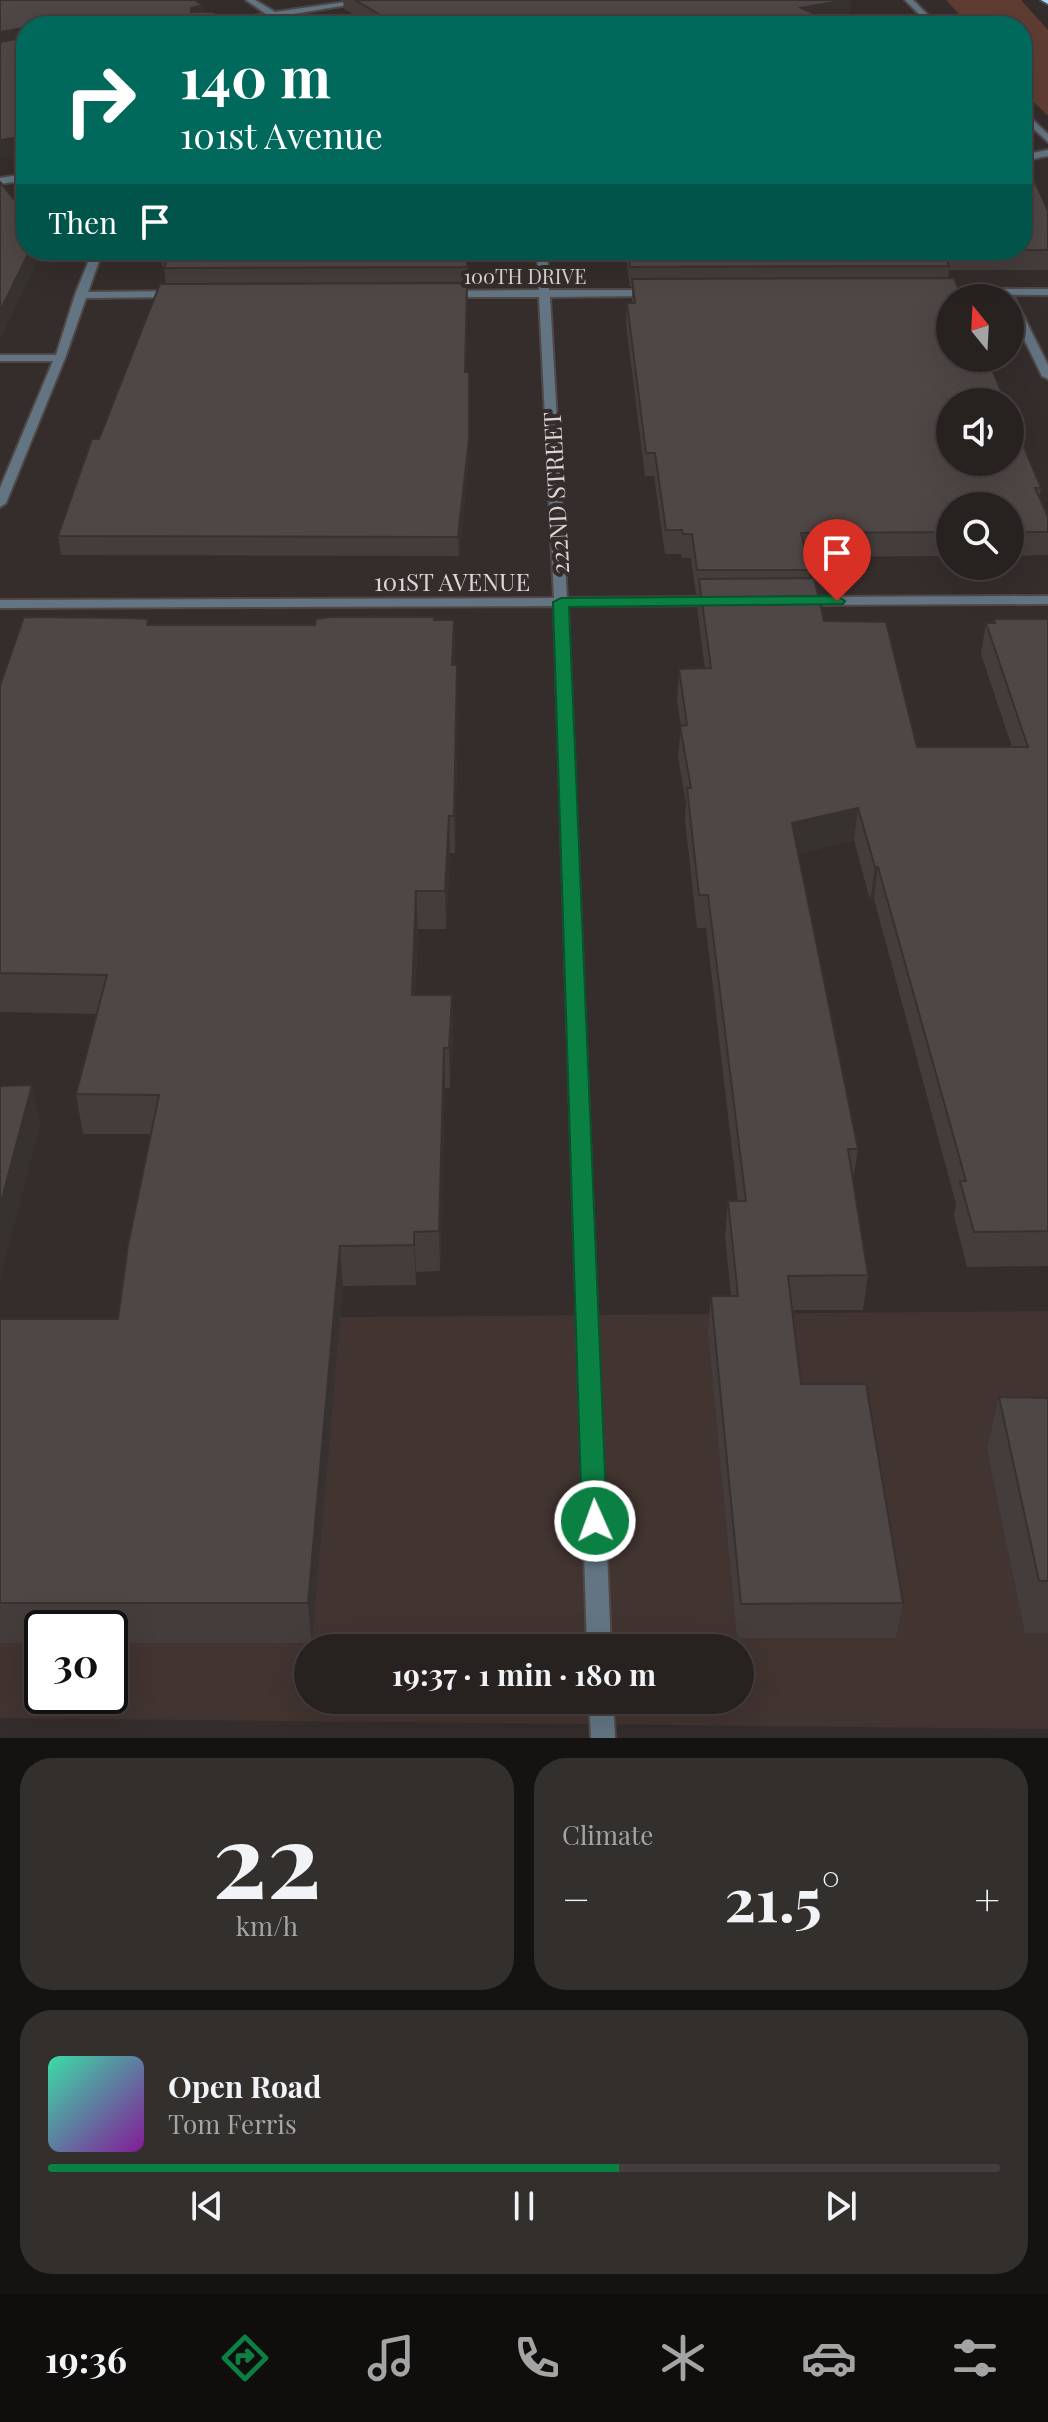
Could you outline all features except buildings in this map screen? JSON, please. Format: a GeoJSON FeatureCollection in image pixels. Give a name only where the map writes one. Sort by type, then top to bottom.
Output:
{"type":"FeatureCollection","features":[{"type":"Feature","properties":{"kind":"street"},"geometry":{"type":"LineString","coordinates":[[250,0],[274,15]]}},
{"type":"Feature","properties":{"kind":"street"},"geometry":{"type":"LineString","coordinates":[[267,16],[374,0]]}},
{"type":"Feature","properties":{"kind":"street"},"geometry":{"type":"LineString","coordinates":[[909,0],[925,16]]}},
{"type":"Feature","properties":{"kind":"street"},"geometry":{"type":"LineString","coordinates":[[1032,123],[1048,139]]}},
{"type":"Feature","properties":{"kind":"street"},"geometry":{"type":"LineString","coordinates":[[0,503],[60,358],[94,260]]}},
{"type":"Feature","properties":{"kind":"street","name":"222ND STREET"},"geometry":{"type":"LineString","coordinates":[[543,260],[561,602],[598,1634]]}},
{"type":"Feature","properties":{"kind":"street"},"geometry":{"type":"LineString","coordinates":[[929,292],[936,292]]}},
{"type":"Feature","properties":{"kind":"street"},"geometry":{"type":"LineString","coordinates":[[1024,295],[1048,292]]}},
{"type":"Feature","properties":{"kind":"street","name":"100TH DRIVE"},"geometry":{"type":"LineString","coordinates":[[425,294],[668,293]]}},
{"type":"Feature","properties":{"kind":"street"},"geometry":{"type":"LineString","coordinates":[[80,295],[189,294]]}},
{"type":"Feature","properties":{"kind":"street"},"geometry":{"type":"LineString","coordinates":[[1024,327],[1048,376]]}},
{"type":"Feature","properties":{"kind":"street"},"geometry":{"type":"LineString","coordinates":[[0,358],[60,358]]}},
{"type":"Feature","properties":{"kind":"street"},"geometry":{"type":"LineString","coordinates":[[782,601],[1048,600]]}},
{"type":"Feature","properties":{"kind":"street","name":"101ST AVENUE"},"geometry":{"type":"LineString","coordinates":[[0,604],[735,601]]}},
{"type":"Feature","properties":{"kind":"street"},"geometry":{"type":"LineString","coordinates":[[602,1714],[603,1738]]}},
{"type":"Feature","properties":{"kind":"shaded area"},"geometry":{"type":"Polygon","coordinates":[[[946,0],[1021,0],[1048,30],[1048,116],[1032,100],[1032,16],[961,16],[946,0]]]}},
{"type":"Feature","properties":{"kind":"shaded area"},"geometry":{"type":"Polygon","coordinates":[[[1048,1311],[1048,1729],[0,1718],[0,1510],[36,1320],[1048,1311]]]}},
{"type":"Feature","properties":{"kind":"route"},"geometry":{"type":"LineString","coordinates":[[595,1521],[561,602],[837,601]]}}]}
